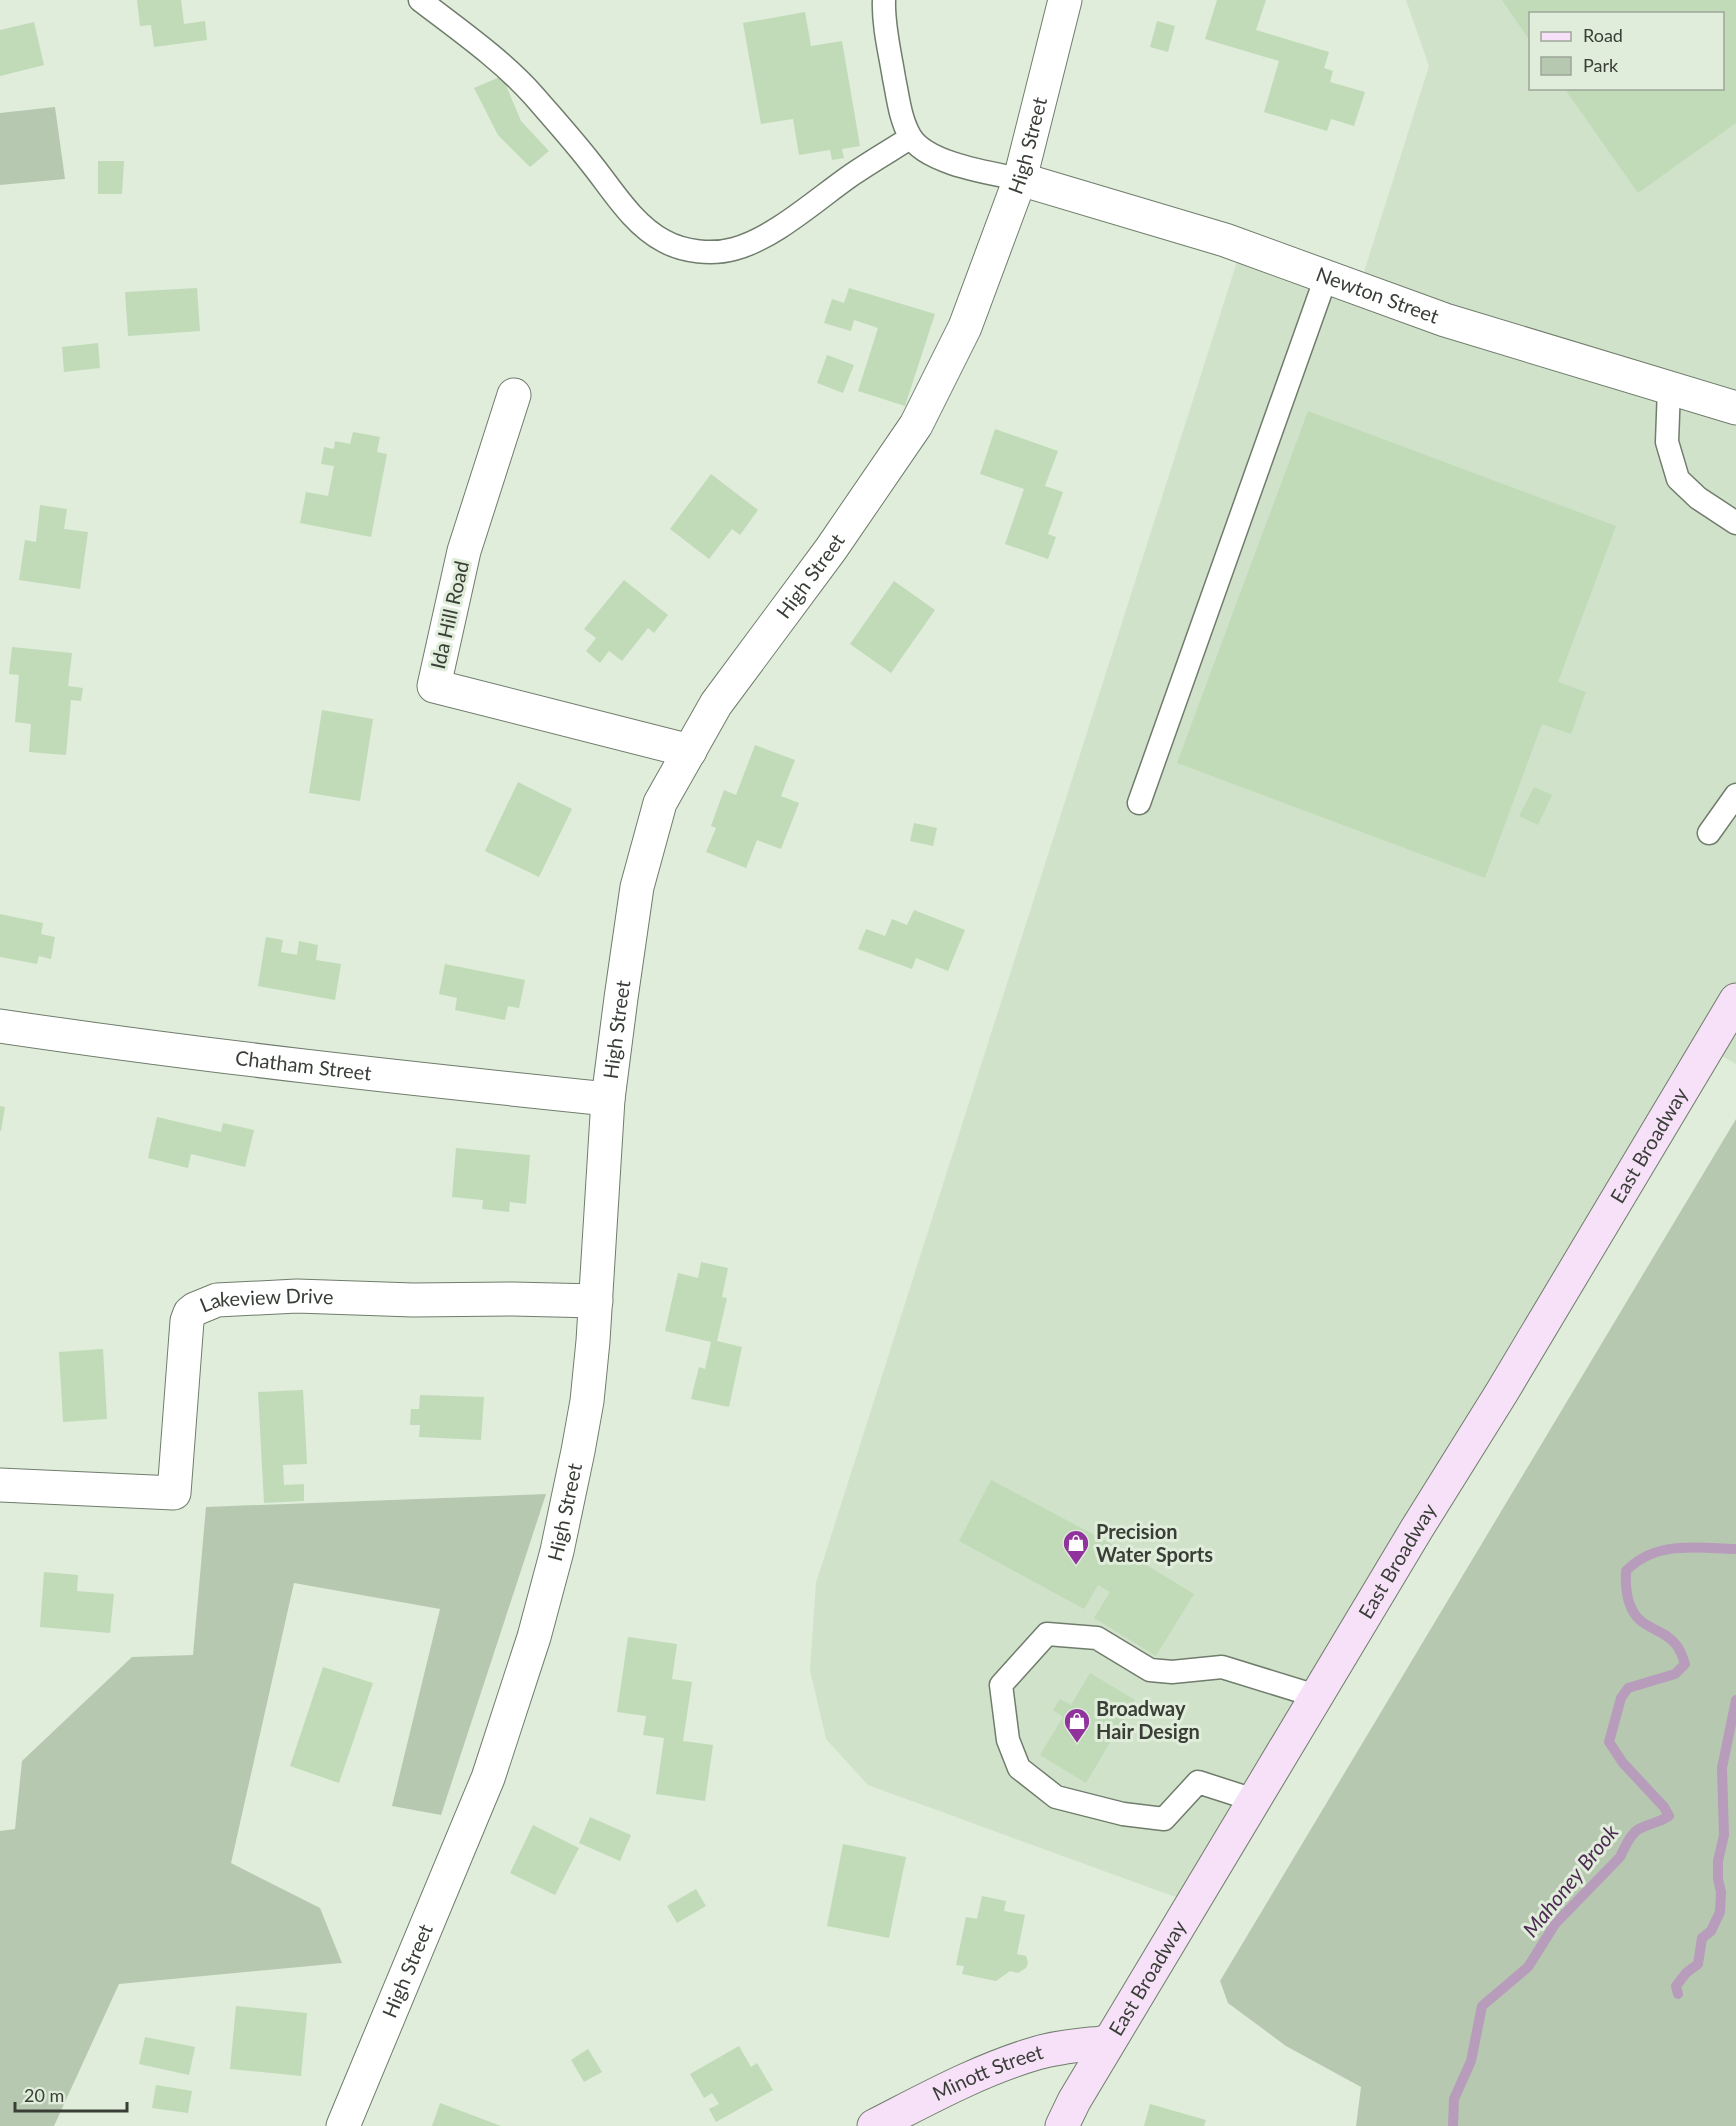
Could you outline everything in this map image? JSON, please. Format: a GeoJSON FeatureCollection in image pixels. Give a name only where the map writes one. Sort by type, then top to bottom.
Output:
{"type":"FeatureCollection","features":[{"type":"Feature","properties":{"kind":"main road","name":"East Broadway"},"geometry":{"type":"LineString","coordinates":[[1062,2126],[1109,2042],[1416,1530],[1509,1382],[1736,999]]}},
{"type":"Feature","properties":{"kind":"main road","name":"Minott Street"},"geometry":{"type":"LineString","coordinates":[[874,2126],[986,2070],[1038,2052],[1109,2042]]}},
{"type":"Feature","properties":{"kind":"street","name":"High Street"},"geometry":{"type":"LineString","coordinates":[[343,2126],[488,1778],[522,1680],[546,1594],[578,1451],[586,1401],[596,1301],[608,1099],[637,887],[660,803],[716,704],[831,549],[915,425],[965,327],[1020,179],[1065,0]]}},
{"type":"Feature","properties":{"kind":"street","name":"Newton Street"},"geometry":{"type":"LineString","coordinates":[[1020,179],[1225,240],[1445,320],[1736,408]]}},
{"type":"Feature","properties":{"kind":"street","name":"Ida Hill Road"},"geometry":{"type":"LineString","coordinates":[[514,395],[464,551],[434,686],[690,751]]}},
{"type":"Feature","properties":{"kind":"street","name":"Chatham Street"},"geometry":{"type":"LineString","coordinates":[[0,1026],[328,1070],[608,1099]]}},
{"type":"Feature","properties":{"kind":"street","name":"Lakeview Drive"},"geometry":{"type":"LineString","coordinates":[[0,1485],[174,1493],[187,1321],[190,1313],[195,1309],[217,1300],[297,1296],[413,1300],[596,1301]]}},
{"type":"Feature","properties":{"kind":"lane"},"geometry":{"type":"LineString","coordinates":[[420,0],[484,48],[532,94],[642,225],[663,241],[686,250],[708,252],[734,249],[760,238],[910,138]]}},
{"type":"Feature","properties":{"kind":"lane"},"geometry":{"type":"LineString","coordinates":[[884,0],[888,47],[901,113],[910,138],[925,151],[950,164],[1020,179]]}},
{"type":"Feature","properties":{"kind":"lane"},"geometry":{"type":"LineString","coordinates":[[1139,803],[1326,277]]}},
{"type":"Feature","properties":{"kind":"lane"},"geometry":{"type":"LineString","coordinates":[[1669,388],[1667,442],[1678,479],[1698,498],[1736,523]]}},
{"type":"Feature","properties":{"kind":"lane"},"geometry":{"type":"LineString","coordinates":[[1709,833],[1736,795]]}},
{"type":"Feature","properties":{"kind":"lane"},"geometry":{"type":"LineString","coordinates":[[1254,1800],[1198,1782],[1164,1819],[1123,1814],[1056,1797],[1019,1768],[1008,1740],[1001,1685],[1047,1634],[1096,1638],[1150,1670],[1172,1672],[1222,1666],[1317,1696]]}},
{"type":"Feature","properties":{"kind":"shaded area"},"geometry":{"type":"Polygon","coordinates":[[[1406,0],[1736,0],[1736,1064],[1708,1048],[1192,1903],[868,1785],[826,1739],[810,1670],[816,1583],[1242,246],[1359,288],[1429,66],[1406,0]]]}},
{"type":"Feature","properties":{"kind":"green space"},"geometry":{"type":"Polygon","coordinates":[[[55,107],[65,179],[0,185],[0,113],[55,107]]]}},
{"type":"Feature","properties":{"kind":"green space"},"geometry":{"type":"Polygon","coordinates":[[[1736,1119],[1736,2126],[1356,2126],[1361,2087],[1286,2046],[1228,2003],[1220,1981],[1736,1119]]]}},
{"type":"Feature","properties":{"kind":"green space"},"geometry":{"type":"Polygon","coordinates":[[[546,1494],[441,1815],[392,1806],[440,1609],[294,1583],[231,1863],[320,1908],[342,1963],[119,1984],[54,2126],[0,2126],[0,1831],[15,1829],[22,1761],[132,1657],[193,1655],[206,1507],[546,1494]]]}},
{"type":"Feature","properties":{"kind":"building"},"geometry":{"type":"Polygon","coordinates":[[[137,0],[181,0],[184,24],[205,21],[207,40],[154,47],[151,25],[140,26],[137,0]]]}},
{"type":"Feature","properties":{"kind":"building"},"geometry":{"type":"Polygon","coordinates":[[[1217,0],[1266,0],[1256,30],[1329,52],[1324,68],[1333,71],[1330,82],[1365,92],[1354,126],[1331,119],[1327,131],[1264,112],[1279,61],[1205,39],[1217,0]]]}},
{"type":"Feature","properties":{"kind":"building"},"geometry":{"type":"Polygon","coordinates":[[[1502,0],[1736,0],[1736,123],[1638,193],[1565,90],[1724,90],[1724,12],[1529,12],[1529,40],[1502,0]]]}},
{"type":"Feature","properties":{"kind":"building"},"geometry":{"type":"Polygon","coordinates":[[[805,12],[811,46],[842,41],[860,146],[842,149],[844,158],[832,160],[830,150],[799,155],[793,119],[761,124],[743,23],[805,12]]]}},
{"type":"Feature","properties":{"kind":"building"},"geometry":{"type":"Polygon","coordinates":[[[1157,21],[1175,26],[1168,52],[1150,47],[1157,21]]]}},
{"type":"Feature","properties":{"kind":"building"},"geometry":{"type":"Polygon","coordinates":[[[34,22],[44,65],[0,76],[0,30],[34,22]]]}},
{"type":"Feature","properties":{"kind":"building"},"geometry":{"type":"Polygon","coordinates":[[[502,76],[521,121],[549,151],[530,167],[498,135],[474,88],[502,76]]]}},
{"type":"Feature","properties":{"kind":"building"},"geometry":{"type":"Polygon","coordinates":[[[98,161],[124,161],[122,194],[98,194],[98,161]]]}},
{"type":"Feature","properties":{"kind":"building"},"geometry":{"type":"Polygon","coordinates":[[[197,288],[200,331],[128,336],[125,292],[197,288]]]}},
{"type":"Feature","properties":{"kind":"building"},"geometry":{"type":"Polygon","coordinates":[[[849,288],[935,314],[905,406],[858,391],[878,328],[854,320],[851,331],[824,323],[832,299],[844,303],[849,288]]]}},
{"type":"Feature","properties":{"kind":"building"},"geometry":{"type":"Polygon","coordinates":[[[98,343],[100,368],[64,372],[62,347],[98,343]]]}},
{"type":"Feature","properties":{"kind":"building"},"geometry":{"type":"Polygon","coordinates":[[[827,355],[854,365],[843,393],[817,383],[827,355]]]}},
{"type":"Feature","properties":{"kind":"building"},"geometry":{"type":"Polygon","coordinates":[[[1308,411],[1616,526],[1558,682],[1586,692],[1571,734],[1542,724],[1485,878],[1177,763],[1308,411]]]}},
{"type":"Feature","properties":{"kind":"building"},"geometry":{"type":"Polygon","coordinates":[[[995,429],[1058,451],[1045,486],[1063,492],[1048,534],[1056,537],[1048,559],[1005,544],[1024,489],[980,474],[995,429]]]}},
{"type":"Feature","properties":{"kind":"building"},"geometry":{"type":"Polygon","coordinates":[[[353,432],[380,437],[377,452],[387,454],[371,537],[300,523],[306,492],[328,496],[334,466],[321,464],[324,447],[334,449],[335,441],[350,444],[353,432]]]}},
{"type":"Feature","properties":{"kind":"building"},"geometry":{"type":"Polygon","coordinates":[[[711,474],[758,510],[740,535],[732,529],[709,559],[670,529],[711,474]]]}},
{"type":"Feature","properties":{"kind":"building"},"geometry":{"type":"Polygon","coordinates":[[[40,505],[67,509],[64,529],[88,532],[80,589],[19,580],[25,540],[36,542],[40,505]]]}},
{"type":"Feature","properties":{"kind":"building"},"geometry":{"type":"Polygon","coordinates":[[[624,580],[668,615],[654,633],[648,628],[622,661],[609,651],[600,663],[586,651],[596,638],[584,629],[624,580]]]}},
{"type":"Feature","properties":{"kind":"building"},"geometry":{"type":"Polygon","coordinates":[[[894,581],[935,610],[891,673],[850,644],[894,581]]]}},
{"type":"Feature","properties":{"kind":"building"},"geometry":{"type":"Polygon","coordinates":[[[12,647],[72,653],[68,686],[83,688],[81,701],[71,700],[66,755],[29,752],[31,724],[15,722],[19,675],[9,674],[12,647]]]}},
{"type":"Feature","properties":{"kind":"building"},"geometry":{"type":"Polygon","coordinates":[[[322,710],[373,719],[360,801],[309,793],[322,710]]]}},
{"type":"Feature","properties":{"kind":"building"},"geometry":{"type":"Polygon","coordinates":[[[755,745],[795,760],[781,796],[799,803],[781,849],[757,840],[746,868],[706,852],[716,828],[711,826],[724,790],[736,795],[755,745]]]}},
{"type":"Feature","properties":{"kind":"building"},"geometry":{"type":"Polygon","coordinates":[[[518,782],[572,809],[539,877],[485,851],[518,782]]]}},
{"type":"Feature","properties":{"kind":"building"},"geometry":{"type":"Polygon","coordinates":[[[1534,787],[1552,795],[1538,825],[1519,816],[1534,787]]]}},
{"type":"Feature","properties":{"kind":"building"},"geometry":{"type":"Polygon","coordinates":[[[914,823],[937,828],[933,846],[910,841],[914,823]]]}},
{"type":"Feature","properties":{"kind":"building"},"geometry":{"type":"Polygon","coordinates":[[[914,910],[965,930],[948,971],[916,958],[912,969],[858,949],[866,929],[885,936],[892,919],[907,925],[914,910]]]}},
{"type":"Feature","properties":{"kind":"building"},"geometry":{"type":"Polygon","coordinates":[[[0,914],[43,923],[41,934],[55,937],[51,959],[39,956],[37,964],[0,957],[0,914]]]}},
{"type":"Feature","properties":{"kind":"building"},"geometry":{"type":"Polygon","coordinates":[[[266,937],[283,940],[281,952],[297,955],[299,941],[318,945],[316,960],[341,964],[335,1000],[258,986],[266,937]]]}},
{"type":"Feature","properties":{"kind":"building"},"geometry":{"type":"Polygon","coordinates":[[[445,964],[525,980],[519,1008],[508,1006],[505,1020],[455,1010],[457,998],[439,994],[445,964]]]}},
{"type":"Feature","properties":{"kind":"building"},"geometry":{"type":"Polygon","coordinates":[[[0,1106],[5,1107],[1,1131],[0,1131],[0,1106]]]}},
{"type":"Feature","properties":{"kind":"building"},"geometry":{"type":"Polygon","coordinates":[[[157,1117],[221,1132],[223,1123],[254,1130],[245,1167],[191,1154],[188,1168],[148,1158],[157,1117]]]}},
{"type":"Feature","properties":{"kind":"building"},"geometry":{"type":"Polygon","coordinates":[[[456,1148],[530,1155],[526,1204],[510,1202],[509,1212],[482,1209],[483,1200],[452,1197],[456,1148]]]}},
{"type":"Feature","properties":{"kind":"building"},"geometry":{"type":"Polygon","coordinates":[[[701,1262],[728,1268],[722,1297],[727,1298],[717,1341],[742,1347],[729,1407],[691,1399],[699,1367],[705,1369],[711,1342],[665,1331],[678,1273],[698,1278],[701,1262]]]}},
{"type":"Feature","properties":{"kind":"building"},"geometry":{"type":"Polygon","coordinates":[[[103,1349],[107,1419],[63,1422],[59,1352],[103,1349]]]}},
{"type":"Feature","properties":{"kind":"building"},"geometry":{"type":"Polygon","coordinates":[[[303,1390],[307,1464],[283,1465],[284,1485],[304,1484],[304,1501],[264,1503],[258,1392],[303,1390]]]}},
{"type":"Feature","properties":{"kind":"building"},"geometry":{"type":"Polygon","coordinates":[[[420,1395],[484,1397],[481,1440],[419,1437],[420,1425],[410,1425],[411,1409],[419,1409],[420,1395]]]}},
{"type":"Feature","properties":{"kind":"building","name":"Precision Water Sports"},"geometry":{"type":"Polygon","coordinates":[[[991,1480],[1117,1547],[1194,1594],[1156,1656],[1094,1618],[1110,1592],[1098,1585],[1084,1609],[959,1541],[991,1480]]]}},
{"type":"Feature","properties":{"kind":"building"},"geometry":{"type":"Polygon","coordinates":[[[44,1572],[78,1575],[77,1591],[114,1594],[110,1633],[40,1627],[44,1572]]]}},
{"type":"Feature","properties":{"kind":"building"},"geometry":{"type":"Polygon","coordinates":[[[628,1637],[677,1644],[672,1679],[692,1682],[683,1741],[713,1745],[705,1801],[656,1794],[664,1738],[643,1735],[646,1716],[617,1712],[628,1637]]]}},
{"type":"Feature","properties":{"kind":"building"},"geometry":{"type":"Polygon","coordinates":[[[323,1667],[373,1683],[339,1783],[290,1766],[323,1667]]]}},
{"type":"Feature","properties":{"kind":"building"},"geometry":{"type":"Polygon","coordinates":[[[1090,1673],[1135,1700],[1086,1783],[1040,1755],[1063,1717],[1053,1710],[1060,1699],[1071,1705],[1090,1673]]]}},
{"type":"Feature","properties":{"kind":"building"},"geometry":{"type":"Polygon","coordinates":[[[590,1817],[631,1835],[620,1861],[579,1843],[590,1817]]]}},
{"type":"Feature","properties":{"kind":"building"},"geometry":{"type":"Polygon","coordinates":[[[533,1825],[579,1848],[555,1895],[510,1873],[533,1825]]]}},
{"type":"Feature","properties":{"kind":"building"},"geometry":{"type":"Polygon","coordinates":[[[843,1844],[906,1857],[889,1938],[827,1926],[843,1844]]]}},
{"type":"Feature","properties":{"kind":"building"},"geometry":{"type":"Polygon","coordinates":[[[696,1889],[706,1906],[677,1923],[667,1906],[696,1889]]]}},
{"type":"Feature","properties":{"kind":"building"},"geometry":{"type":"Polygon","coordinates":[[[982,1896],[1006,1901],[1004,1911],[1025,1915],[1017,1954],[1026,1956],[1028,1963],[1026,1968],[1018,1973],[1010,1971],[996,1981],[962,1974],[964,1966],[956,1965],[966,1917],[977,1919],[982,1896]]]}},
{"type":"Feature","properties":{"kind":"building"},"geometry":{"type":"Polygon","coordinates":[[[236,2006],[307,2013],[301,2076],[230,2069],[236,2006]]]}},
{"type":"Feature","properties":{"kind":"building"},"geometry":{"type":"Polygon","coordinates":[[[145,2037],[195,2047],[189,2075],[139,2064],[145,2037]]]}},
{"type":"Feature","properties":{"kind":"building"},"geometry":{"type":"Polygon","coordinates":[[[739,2046],[751,2067],[757,2063],[773,2090],[716,2122],[709,2109],[719,2104],[712,2093],[704,2098],[690,2074],[739,2046]]]}},
{"type":"Feature","properties":{"kind":"building"},"geometry":{"type":"Polygon","coordinates":[[[588,2049],[602,2072],[584,2082],[571,2060],[588,2049]]]}},
{"type":"Feature","properties":{"kind":"building"},"geometry":{"type":"Polygon","coordinates":[[[156,2085],[192,2091],[188,2113],[152,2108],[156,2085]]]}},
{"type":"Feature","properties":{"kind":"building"},"geometry":{"type":"Polygon","coordinates":[[[440,2103],[501,2126],[432,2126],[440,2103]]]}},
{"type":"Feature","properties":{"kind":"building"},"geometry":{"type":"Polygon","coordinates":[[[1150,2104],[1206,2120],[1204,2126],[1144,2126],[1150,2104]]]}},
{"type":"Feature","properties":{"kind":"waterway","name":"Mahoney Brook"},"geometry":{"type":"LineString","coordinates":[[1453,2126],[1454,2099],[1471,2061],[1482,2006],[1528,1967],[1555,1924],[1620,1857],[1634,1833],[1669,1816],[1664,1807],[1623,1763],[1609,1742],[1621,1698],[1628,1688],[1675,1674],[1685,1664],[1680,1650],[1673,1642],[1636,1616],[1627,1592],[1626,1571],[1650,1554],[1663,1550],[1692,1547],[1736,1549]]}},
{"type":"Feature","properties":{"kind":"waterway"},"geometry":{"type":"LineString","coordinates":[[1678,1994],[1676,1986],[1686,1973],[1698,1964],[1702,1938],[1711,1931],[1720,1912],[1718,1861],[1724,1835],[1722,1768],[1736,1700]]}},
{"type":"Feature","properties":{"kind":"place","name":"Precision Water Sports"},"geometry":{"type":"Point","coordinates":[1076,1566]}},
{"type":"Feature","properties":{"kind":"place","name":"Broadway Hair Design"},"geometry":{"type":"Point","coordinates":[1077,1744]}}]}
